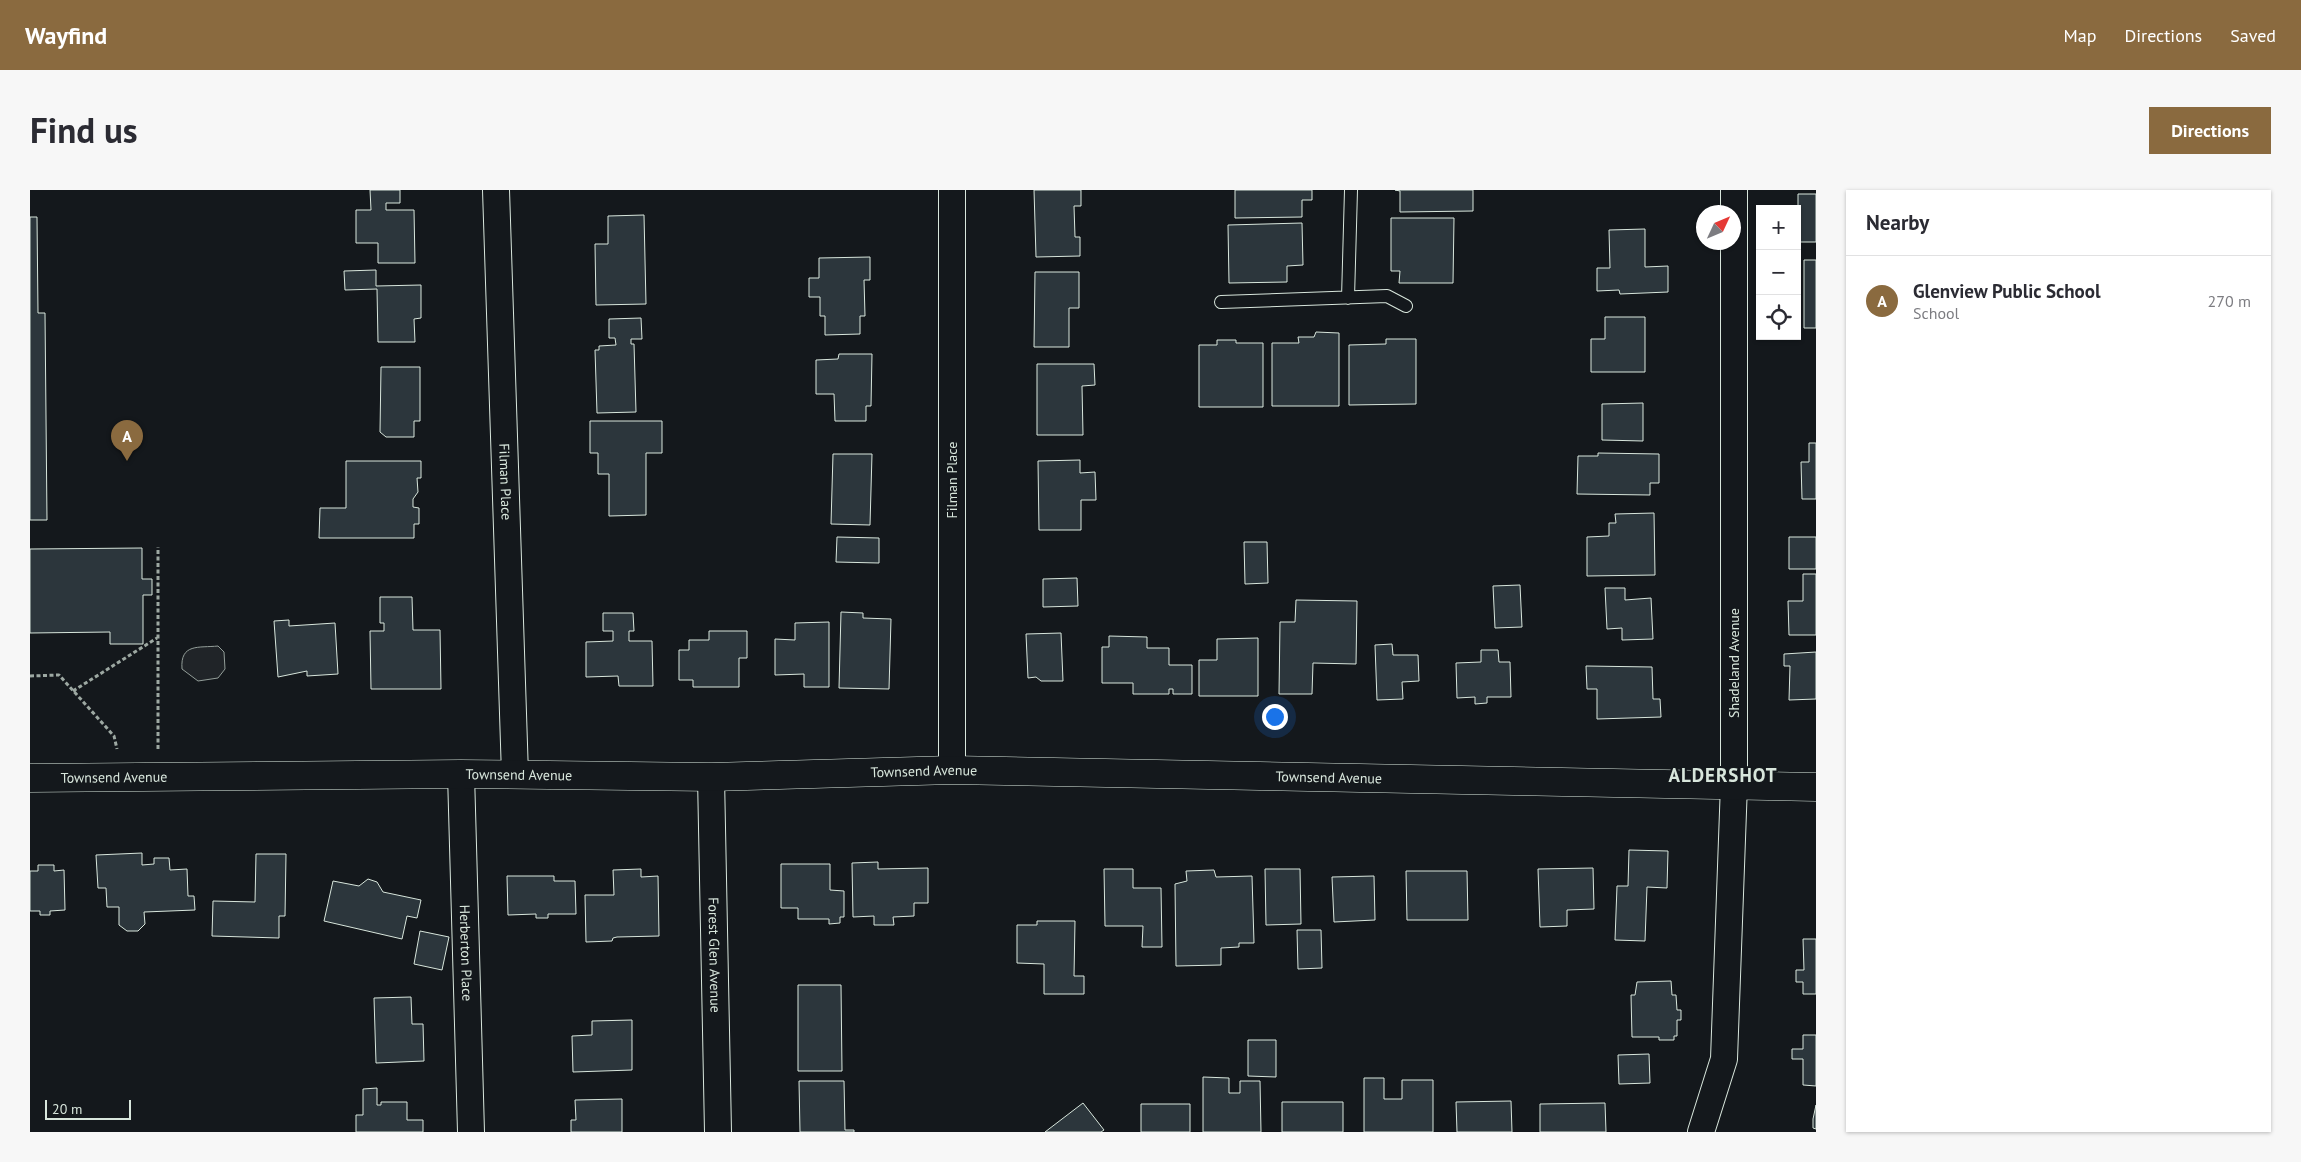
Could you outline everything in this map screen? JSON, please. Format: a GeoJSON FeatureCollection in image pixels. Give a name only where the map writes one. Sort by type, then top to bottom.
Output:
{"type":"FeatureCollection","features":[{"type":"Feature","properties":{"kind":"street","name":"Filman Place"},"geometry":{"type":"LineString","coordinates":[[496,190],[515,775]]}},
{"type":"Feature","properties":{"kind":"street","name":"Filman Place"},"geometry":{"type":"LineString","coordinates":[[952,190],[952,770]]}},
{"type":"Feature","properties":{"kind":"street","name":"Shadeland Avenue"},"geometry":{"type":"LineString","coordinates":[[1701,1132],[1724,1059],[1734,784],[1734,190]]}},
{"type":"Feature","properties":{"kind":"street","name":"Townsend Avenue"},"geometry":{"type":"LineString","coordinates":[[30,778],[461,774],[711,777],[952,770],[1816,787]]}},
{"type":"Feature","properties":{"kind":"street","name":"Herberton Place"},"geometry":{"type":"LineString","coordinates":[[461,774],[471,1132]]}},
{"type":"Feature","properties":{"kind":"street","name":"Forest Glen Avenue"},"geometry":{"type":"LineString","coordinates":[[711,777],[718,1132]]}},
{"type":"Feature","properties":{"kind":"lane"},"geometry":{"type":"LineString","coordinates":[[1348,298],[1351,190]]}},
{"type":"Feature","properties":{"kind":"lane"},"geometry":{"type":"LineString","coordinates":[[1221,302],[1387,296],[1406,306]]}},
{"type":"Feature","properties":{"kind":"path"},"geometry":{"type":"LineString","coordinates":[[158,547],[158,777]]}},
{"type":"Feature","properties":{"kind":"path"},"geometry":{"type":"LineString","coordinates":[[73,691],[158,638]]}},
{"type":"Feature","properties":{"kind":"path"},"geometry":{"type":"LineString","coordinates":[[30,676],[59,675],[114,736],[123,777]]}},
{"type":"Feature","properties":{"kind":"shaded area"},"geometry":{"type":"Polygon","coordinates":[[[218,646],[224,652],[225,669],[218,678],[198,681],[182,669],[184,655],[192,648],[218,646]]]}},
{"type":"Feature","properties":{"kind":"building"},"geometry":{"type":"Polygon","coordinates":[[[370,190],[400,190],[400,203],[386,203],[386,210],[414,210],[415,263],[378,263],[378,243],[356,243],[356,210],[371,210],[370,190]]]}},
{"type":"Feature","properties":{"kind":"building"},"geometry":{"type":"Polygon","coordinates":[[[1034,190],[1081,190],[1081,206],[1074,206],[1075,237],[1080,237],[1080,256],[1036,257],[1034,190]]]}},
{"type":"Feature","properties":{"kind":"building"},"geometry":{"type":"Polygon","coordinates":[[[1235,190],[1312,190],[1312,200],[1302,200],[1302,217],[1235,218],[1235,190]]]}},
{"type":"Feature","properties":{"kind":"building"},"geometry":{"type":"Polygon","coordinates":[[[1395,190],[1473,190],[1473,211],[1400,212],[1400,191],[1395,190]]]}},
{"type":"Feature","properties":{"kind":"building"},"geometry":{"type":"Polygon","coordinates":[[[1798,194],[1816,194],[1816,242],[1801,242],[1801,205],[1798,205],[1798,194]]]}},
{"type":"Feature","properties":{"kind":"building"},"geometry":{"type":"Polygon","coordinates":[[[644,215],[646,304],[596,305],[595,244],[608,244],[608,216],[644,215]]]}},
{"type":"Feature","properties":{"kind":"building"},"geometry":{"type":"Polygon","coordinates":[[[30,217],[37,217],[38,313],[45,313],[47,520],[30,520],[30,217]]]}},
{"type":"Feature","properties":{"kind":"building"},"geometry":{"type":"Polygon","coordinates":[[[1391,218],[1454,218],[1453,283],[1399,283],[1400,271],[1391,271],[1391,218]]]}},
{"type":"Feature","properties":{"kind":"building"},"geometry":{"type":"Polygon","coordinates":[[[1302,223],[1303,265],[1287,266],[1287,282],[1229,283],[1228,225],[1302,223]]]}},
{"type":"Feature","properties":{"kind":"building"},"geometry":{"type":"Polygon","coordinates":[[[1645,229],[1645,267],[1668,266],[1668,292],[1620,294],[1619,290],[1597,291],[1597,268],[1610,268],[1609,230],[1645,229]]]}},
{"type":"Feature","properties":{"kind":"building"},"geometry":{"type":"Polygon","coordinates":[[[870,257],[870,280],[864,280],[865,316],[860,316],[860,334],[825,335],[825,316],[820,316],[820,297],[809,297],[809,278],[819,278],[819,258],[870,257]]]}},
{"type":"Feature","properties":{"kind":"building"},"geometry":{"type":"Polygon","coordinates":[[[1804,260],[1816,260],[1816,328],[1804,328],[1804,260]]]}},
{"type":"Feature","properties":{"kind":"building"},"geometry":{"type":"Polygon","coordinates":[[[376,270],[376,286],[421,285],[421,318],[414,319],[415,342],[378,342],[377,289],[345,290],[344,271],[376,270]]]}},
{"type":"Feature","properties":{"kind":"building"},"geometry":{"type":"Polygon","coordinates":[[[1035,272],[1079,272],[1079,308],[1069,308],[1069,347],[1034,347],[1035,272]]]}},
{"type":"Feature","properties":{"kind":"building"},"geometry":{"type":"Polygon","coordinates":[[[1605,317],[1645,317],[1645,372],[1591,372],[1591,339],[1605,339],[1605,317]]]}},
{"type":"Feature","properties":{"kind":"building"},"geometry":{"type":"Polygon","coordinates":[[[641,318],[642,339],[631,339],[631,344],[634,344],[636,412],[597,413],[595,350],[599,350],[599,346],[616,345],[615,338],[609,338],[609,319],[641,318]]]}},
{"type":"Feature","properties":{"kind":"building"},"geometry":{"type":"Polygon","coordinates":[[[1316,332],[1339,333],[1339,406],[1272,406],[1272,343],[1299,343],[1298,337],[1314,337],[1316,332]]]}},
{"type":"Feature","properties":{"kind":"building"},"geometry":{"type":"Polygon","coordinates":[[[1386,339],[1416,339],[1416,404],[1349,405],[1349,345],[1386,344],[1386,339]]]}},
{"type":"Feature","properties":{"kind":"building"},"geometry":{"type":"Polygon","coordinates":[[[1217,340],[1236,340],[1236,343],[1263,343],[1263,407],[1199,407],[1199,345],[1217,345],[1217,340]]]}},
{"type":"Feature","properties":{"kind":"building"},"geometry":{"type":"Polygon","coordinates":[[[839,354],[872,354],[871,406],[866,406],[866,421],[835,421],[834,394],[816,394],[816,360],[838,359],[839,354]]]}},
{"type":"Feature","properties":{"kind":"building"},"geometry":{"type":"Polygon","coordinates":[[[1037,364],[1094,364],[1095,385],[1082,386],[1083,435],[1037,435],[1037,364]]]}},
{"type":"Feature","properties":{"kind":"building"},"geometry":{"type":"Polygon","coordinates":[[[381,367],[420,367],[420,421],[414,421],[414,437],[386,437],[380,432],[381,367]]]}},
{"type":"Feature","properties":{"kind":"building"},"geometry":{"type":"Polygon","coordinates":[[[1643,403],[1643,441],[1602,440],[1602,404],[1643,403]]]}},
{"type":"Feature","properties":{"kind":"building"},"geometry":{"type":"Polygon","coordinates":[[[590,421],[662,421],[662,453],[646,453],[646,515],[609,516],[609,474],[598,474],[598,453],[590,453],[590,421]]]}},
{"type":"Feature","properties":{"kind":"building"},"geometry":{"type":"Polygon","coordinates":[[[1809,443],[1816,443],[1816,499],[1802,499],[1801,462],[1809,462],[1809,443]]]}},
{"type":"Feature","properties":{"kind":"building"},"geometry":{"type":"Polygon","coordinates":[[[1598,453],[1659,454],[1659,483],[1650,483],[1650,495],[1577,494],[1578,456],[1598,456],[1598,453]]]}},
{"type":"Feature","properties":{"kind":"building"},"geometry":{"type":"Polygon","coordinates":[[[833,454],[872,454],[870,525],[831,524],[833,454]]]}},
{"type":"Feature","properties":{"kind":"building"},"geometry":{"type":"Polygon","coordinates":[[[1080,460],[1080,473],[1095,472],[1096,500],[1081,500],[1081,530],[1039,530],[1038,461],[1080,460]]]}},
{"type":"Feature","properties":{"kind":"building"},"geometry":{"type":"Polygon","coordinates":[[[346,461],[421,461],[421,478],[417,478],[418,492],[413,499],[413,507],[419,508],[419,524],[414,524],[414,538],[319,538],[320,508],[346,508],[346,461]]]}},
{"type":"Feature","properties":{"kind":"building"},"geometry":{"type":"Polygon","coordinates":[[[1654,513],[1655,575],[1587,576],[1587,537],[1609,536],[1609,523],[1616,523],[1615,514],[1654,513]]]}},
{"type":"Feature","properties":{"kind":"building"},"geometry":{"type":"Polygon","coordinates":[[[837,537],[879,538],[879,563],[836,562],[837,537]]]}},
{"type":"Feature","properties":{"kind":"building"},"geometry":{"type":"Polygon","coordinates":[[[1789,537],[1816,537],[1816,569],[1789,569],[1789,537]]]}},
{"type":"Feature","properties":{"kind":"building"},"geometry":{"type":"Polygon","coordinates":[[[1244,542],[1267,542],[1268,583],[1245,584],[1244,542]]]}},
{"type":"Feature","properties":{"kind":"building"},"geometry":{"type":"Polygon","coordinates":[[[142,548],[142,579],[152,579],[152,595],[143,595],[143,644],[110,644],[110,632],[30,633],[30,549],[142,548]]]}},
{"type":"Feature","properties":{"kind":"building"},"geometry":{"type":"Polygon","coordinates":[[[1803,574],[1816,574],[1816,635],[1789,635],[1788,601],[1803,601],[1803,574]]]}},
{"type":"Feature","properties":{"kind":"building"},"geometry":{"type":"Polygon","coordinates":[[[1077,578],[1078,606],[1043,607],[1043,579],[1077,578]]]}},
{"type":"Feature","properties":{"kind":"building"},"geometry":{"type":"Polygon","coordinates":[[[1520,585],[1522,627],[1495,628],[1493,586],[1520,585]]]}},
{"type":"Feature","properties":{"kind":"building"},"geometry":{"type":"Polygon","coordinates":[[[1605,588],[1625,588],[1625,600],[1651,598],[1653,639],[1622,640],[1622,628],[1607,629],[1605,588]]]}},
{"type":"Feature","properties":{"kind":"building"},"geometry":{"type":"Polygon","coordinates":[[[380,597],[412,597],[413,630],[440,630],[441,689],[371,689],[370,631],[384,631],[384,623],[380,623],[380,597]]]}},
{"type":"Feature","properties":{"kind":"building"},"geometry":{"type":"Polygon","coordinates":[[[1296,600],[1357,601],[1356,664],[1313,663],[1312,694],[1279,694],[1280,622],[1295,622],[1296,600]]]}},
{"type":"Feature","properties":{"kind":"building"},"geometry":{"type":"Polygon","coordinates":[[[841,612],[863,613],[863,618],[891,619],[889,689],[839,688],[841,612]]]}},
{"type":"Feature","properties":{"kind":"building"},"geometry":{"type":"Polygon","coordinates":[[[603,613],[633,613],[634,631],[629,631],[629,641],[652,641],[653,686],[619,686],[618,676],[586,677],[586,642],[613,641],[613,631],[603,631],[603,613]]]}},
{"type":"Feature","properties":{"kind":"building"},"geometry":{"type":"Polygon","coordinates":[[[289,620],[289,626],[335,623],[338,674],[307,676],[307,671],[278,677],[274,621],[289,620]]]}},
{"type":"Feature","properties":{"kind":"building"},"geometry":{"type":"Polygon","coordinates":[[[829,622],[829,687],[804,687],[804,674],[775,675],[775,639],[795,640],[795,623],[829,622]]]}},
{"type":"Feature","properties":{"kind":"building"},"geometry":{"type":"Polygon","coordinates":[[[709,631],[747,631],[747,658],[739,658],[739,687],[693,687],[693,680],[679,680],[679,650],[689,650],[689,640],[709,640],[709,631]]]}},
{"type":"Feature","properties":{"kind":"building"},"geometry":{"type":"Polygon","coordinates":[[[1061,633],[1063,681],[1041,681],[1036,677],[1028,678],[1026,634],[1061,633]]]}},
{"type":"Feature","properties":{"kind":"building"},"geometry":{"type":"Polygon","coordinates":[[[1109,636],[1147,637],[1147,648],[1169,648],[1169,665],[1192,665],[1192,694],[1173,694],[1173,689],[1169,689],[1169,694],[1133,694],[1133,683],[1102,683],[1102,647],[1109,647],[1109,636]]]}},
{"type":"Feature","properties":{"kind":"building"},"geometry":{"type":"Polygon","coordinates":[[[1258,638],[1258,696],[1199,696],[1199,660],[1217,660],[1217,639],[1258,638]]]}},
{"type":"Feature","properties":{"kind":"building"},"geometry":{"type":"Polygon","coordinates":[[[1392,644],[1393,655],[1418,655],[1419,681],[1402,682],[1403,699],[1377,700],[1375,645],[1392,644]]]}},
{"type":"Feature","properties":{"kind":"building"},"geometry":{"type":"Polygon","coordinates":[[[1481,650],[1498,650],[1499,662],[1510,662],[1511,697],[1487,697],[1487,703],[1475,704],[1475,697],[1457,698],[1456,663],[1481,662],[1481,650]]]}},
{"type":"Feature","properties":{"kind":"building"},"geometry":{"type":"Polygon","coordinates":[[[1816,652],[1816,699],[1789,700],[1790,666],[1784,666],[1784,654],[1816,652]]]}},
{"type":"Feature","properties":{"kind":"building"},"geometry":{"type":"Polygon","coordinates":[[[1586,666],[1652,667],[1653,699],[1660,699],[1661,717],[1597,719],[1597,689],[1587,689],[1586,666]]]}},
{"type":"Feature","properties":{"kind":"building"},"geometry":{"type":"Polygon","coordinates":[[[1629,850],[1668,851],[1667,888],[1647,887],[1645,941],[1615,940],[1617,886],[1628,886],[1629,850]]]}},
{"type":"Feature","properties":{"kind":"building"},"geometry":{"type":"Polygon","coordinates":[[[142,853],[142,865],[154,864],[154,858],[169,858],[170,870],[187,869],[188,896],[194,896],[195,910],[144,912],[145,924],[138,931],[127,931],[119,925],[119,907],[107,907],[106,888],[98,888],[96,855],[142,853]]]}},
{"type":"Feature","properties":{"kind":"building"},"geometry":{"type":"Polygon","coordinates":[[[256,854],[286,854],[285,916],[279,916],[279,938],[212,936],[213,901],[255,902],[256,854]]]}},
{"type":"Feature","properties":{"kind":"building"},"geometry":{"type":"Polygon","coordinates":[[[878,862],[878,869],[928,868],[928,903],[914,903],[914,916],[893,917],[894,925],[874,925],[874,916],[853,917],[852,863],[878,862]]]}},
{"type":"Feature","properties":{"kind":"building"},"geometry":{"type":"Polygon","coordinates":[[[781,864],[830,864],[830,890],[844,891],[844,917],[840,917],[840,923],[829,924],[829,919],[798,919],[798,908],[781,908],[781,864]]]}},
{"type":"Feature","properties":{"kind":"building"},"geometry":{"type":"Polygon","coordinates":[[[38,865],[54,865],[54,871],[64,870],[65,910],[50,911],[50,915],[40,915],[40,911],[30,911],[30,871],[38,871],[38,865]]]}},
{"type":"Feature","properties":{"kind":"building"},"geometry":{"type":"Polygon","coordinates":[[[1593,868],[1594,909],[1567,910],[1567,926],[1540,927],[1538,869],[1593,868]]]}},
{"type":"Feature","properties":{"kind":"building"},"geometry":{"type":"Polygon","coordinates":[[[641,869],[641,877],[658,876],[659,936],[617,937],[613,938],[612,941],[586,942],[585,895],[614,895],[613,870],[641,869]]]}},
{"type":"Feature","properties":{"kind":"building"},"geometry":{"type":"Polygon","coordinates":[[[1104,869],[1133,869],[1133,888],[1161,888],[1162,947],[1142,947],[1143,926],[1105,926],[1104,869]]]}},
{"type":"Feature","properties":{"kind":"building"},"geometry":{"type":"Polygon","coordinates":[[[1265,869],[1300,869],[1301,924],[1266,925],[1265,869]]]}},
{"type":"Feature","properties":{"kind":"building"},"geometry":{"type":"Polygon","coordinates":[[[1214,870],[1216,877],[1252,876],[1254,943],[1239,943],[1239,947],[1221,948],[1221,965],[1176,966],[1175,884],[1187,881],[1186,871],[1214,870]]]}},
{"type":"Feature","properties":{"kind":"building"},"geometry":{"type":"Polygon","coordinates":[[[1406,871],[1467,871],[1468,920],[1407,920],[1406,871]]]}},
{"type":"Feature","properties":{"kind":"building"},"geometry":{"type":"Polygon","coordinates":[[[507,876],[554,876],[554,881],[575,881],[576,914],[548,914],[548,918],[536,918],[536,914],[508,915],[507,876]]]}},
{"type":"Feature","properties":{"kind":"building"},"geometry":{"type":"Polygon","coordinates":[[[1374,876],[1375,920],[1334,922],[1332,877],[1374,876]]]}},
{"type":"Feature","properties":{"kind":"building"},"geometry":{"type":"Polygon","coordinates":[[[368,879],[377,882],[383,892],[421,900],[417,918],[407,916],[402,939],[324,921],[333,881],[359,886],[368,879]]]}},
{"type":"Feature","properties":{"kind":"building"},"geometry":{"type":"Polygon","coordinates":[[[1037,921],[1075,921],[1074,976],[1084,976],[1084,994],[1044,994],[1044,964],[1017,963],[1017,925],[1037,925],[1037,921]]]}},
{"type":"Feature","properties":{"kind":"building"},"geometry":{"type":"Polygon","coordinates":[[[1297,930],[1321,930],[1322,968],[1298,969],[1297,930]]]}},
{"type":"Feature","properties":{"kind":"building"},"geometry":{"type":"Polygon","coordinates":[[[420,931],[449,937],[442,970],[414,964],[420,931]]]}},
{"type":"Feature","properties":{"kind":"building"},"geometry":{"type":"Polygon","coordinates":[[[1803,939],[1816,939],[1816,994],[1803,994],[1803,982],[1796,982],[1796,970],[1804,970],[1803,939]]]}},
{"type":"Feature","properties":{"kind":"building"},"geometry":{"type":"Polygon","coordinates":[[[1671,981],[1672,995],[1676,995],[1677,1010],[1681,1010],[1681,1020],[1677,1020],[1677,1036],[1674,1036],[1674,1040],[1659,1040],[1659,1037],[1632,1037],[1631,995],[1635,995],[1637,982],[1671,981]]]}},
{"type":"Feature","properties":{"kind":"building"},"geometry":{"type":"Polygon","coordinates":[[[798,985],[841,985],[842,1071],[798,1071],[798,985]]]}},
{"type":"Feature","properties":{"kind":"building"},"geometry":{"type":"Polygon","coordinates":[[[411,997],[412,1024],[423,1024],[424,1061],[376,1063],[374,998],[411,997]]]}},
{"type":"Feature","properties":{"kind":"building"},"geometry":{"type":"Polygon","coordinates":[[[632,1020],[632,1070],[573,1072],[572,1036],[592,1035],[592,1021],[632,1020]]]}},
{"type":"Feature","properties":{"kind":"building"},"geometry":{"type":"Polygon","coordinates":[[[1803,1035],[1816,1035],[1816,1086],[1803,1085],[1803,1059],[1792,1059],[1792,1049],[1803,1049],[1803,1035]]]}},
{"type":"Feature","properties":{"kind":"building"},"geometry":{"type":"Polygon","coordinates":[[[1248,1040],[1276,1040],[1276,1077],[1248,1076],[1248,1040]]]}},
{"type":"Feature","properties":{"kind":"building"},"geometry":{"type":"Polygon","coordinates":[[[1649,1054],[1650,1083],[1619,1084],[1618,1055],[1649,1054]]]}},
{"type":"Feature","properties":{"kind":"building"},"geometry":{"type":"Polygon","coordinates":[[[1203,1077],[1229,1078],[1229,1093],[1240,1093],[1240,1081],[1260,1081],[1261,1132],[1203,1132],[1203,1077]]]}},
{"type":"Feature","properties":{"kind":"building"},"geometry":{"type":"Polygon","coordinates":[[[1364,1078],[1384,1078],[1384,1099],[1402,1099],[1402,1080],[1433,1080],[1433,1132],[1364,1132],[1364,1078]]]}},
{"type":"Feature","properties":{"kind":"building"},"geometry":{"type":"Polygon","coordinates":[[[799,1081],[844,1081],[845,1130],[854,1130],[854,1132],[800,1132],[799,1081]]]}},
{"type":"Feature","properties":{"kind":"building"},"geometry":{"type":"Polygon","coordinates":[[[377,1088],[377,1105],[381,1105],[381,1102],[407,1102],[407,1120],[423,1120],[423,1132],[356,1132],[356,1115],[363,1115],[363,1089],[377,1088]]]}},
{"type":"Feature","properties":{"kind":"building"},"geometry":{"type":"Polygon","coordinates":[[[622,1099],[622,1132],[571,1132],[571,1120],[576,1120],[575,1100],[622,1099]]]}},
{"type":"Feature","properties":{"kind":"building"},"geometry":{"type":"Polygon","coordinates":[[[1511,1101],[1512,1132],[1457,1132],[1456,1102],[1511,1101]]]}},
{"type":"Feature","properties":{"kind":"building"},"geometry":{"type":"Polygon","coordinates":[[[1282,1102],[1343,1102],[1343,1132],[1282,1132],[1282,1102]]]}},
{"type":"Feature","properties":{"kind":"building"},"geometry":{"type":"Polygon","coordinates":[[[1083,1103],[1104,1130],[1101,1132],[1045,1132],[1083,1103]]]}},
{"type":"Feature","properties":{"kind":"building"},"geometry":{"type":"Polygon","coordinates":[[[1605,1103],[1606,1132],[1540,1132],[1540,1104],[1605,1103]]]}},
{"type":"Feature","properties":{"kind":"building"},"geometry":{"type":"Polygon","coordinates":[[[1141,1104],[1190,1104],[1190,1132],[1141,1132],[1141,1104]]]}},
{"type":"Feature","properties":{"kind":"building"},"geometry":{"type":"Polygon","coordinates":[[[1816,1105],[1816,1129],[1813,1128],[1813,1119],[1816,1105]]]}},
{"type":"Feature","properties":{"kind":"place","name":"Glenview Public School"},"geometry":{"type":"Point","coordinates":[127,461]}},
{"type":"Feature","properties":{"kind":"district","name":"ALDERSHOT"},"geometry":{"type":"Point","coordinates":[1723,775]}}]}
